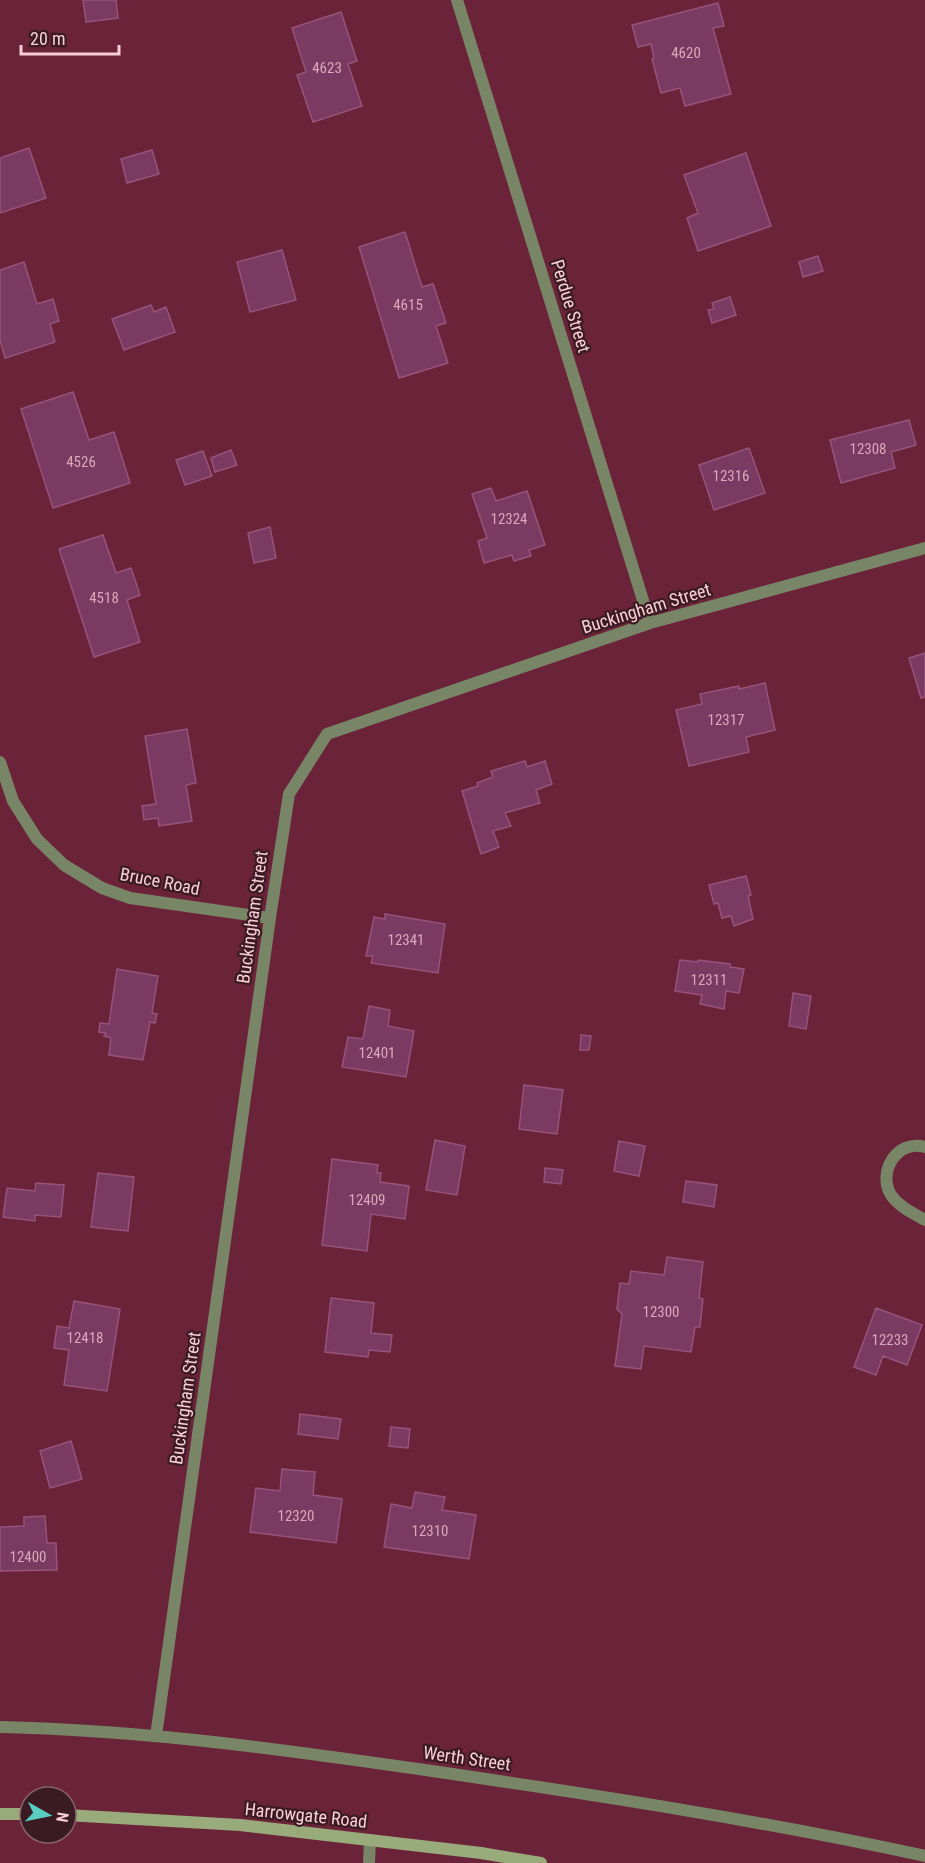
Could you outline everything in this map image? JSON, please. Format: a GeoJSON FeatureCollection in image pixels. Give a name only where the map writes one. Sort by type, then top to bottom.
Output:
{"type":"FeatureCollection","features":[{"type":"Feature","properties":{"kind":"main road"},"geometry":{"type":"LineString","coordinates":[[0,1814],[18,1814]]}},
{"type":"Feature","properties":{"kind":"main road","name":"Harrowgate Road"},"geometry":{"type":"LineString","coordinates":[[78,1816],[240,1825],[481,1853],[541,1863]]}},
{"type":"Feature","properties":{"kind":"street","name":"Perdue Street"},"geometry":{"type":"LineString","coordinates":[[457,0],[650,623]]}},
{"type":"Feature","properties":{"kind":"street","name":"Buckingham Street"},"geometry":{"type":"LineString","coordinates":[[156,1736],[289,794],[327,734],[650,623],[925,548]]}},
{"type":"Feature","properties":{"kind":"street","name":"Bruce Road"},"geometry":{"type":"LineString","coordinates":[[0,762],[13,801],[37,838],[64,865],[102,888],[130,897],[270,918]]}},
{"type":"Feature","properties":{"kind":"street"},"geometry":{"type":"LineString","coordinates":[[925,1147],[905,1148],[893,1157],[886,1170],[887,1186],[892,1197],[906,1209],[925,1220]]}},
{"type":"Feature","properties":{"kind":"street","name":"Werth Street"},"geometry":{"type":"LineString","coordinates":[[0,1727],[156,1736],[305,1753],[630,1800],[925,1856]]}},
{"type":"Feature","properties":{"kind":"street"},"geometry":{"type":"LineString","coordinates":[[369,1863],[370,1840]]}},
{"type":"Feature","properties":{"kind":"building"},"geometry":{"type":"Polygon","coordinates":[[[83,0],[116,0],[118,18],[86,22],[83,0]]]}},
{"type":"Feature","properties":{"kind":"building"},"geometry":{"type":"Polygon","coordinates":[[[718,3],[724,26],[713,28],[731,94],[685,106],[680,88],[661,93],[652,59],[654,58],[651,44],[638,47],[632,25],[718,3]]]}},
{"type":"Feature","properties":{"kind":"building"},"geometry":{"type":"Polygon","coordinates":[[[341,12],[357,61],[348,64],[362,106],[313,122],[297,75],[306,72],[292,28],[341,12]]]}},
{"type":"Feature","properties":{"kind":"building"},"geometry":{"type":"Polygon","coordinates":[[[29,148],[46,198],[0,213],[0,158],[29,148]]]}},
{"type":"Feature","properties":{"kind":"building"},"geometry":{"type":"Polygon","coordinates":[[[152,150],[159,174],[127,183],[121,159],[152,150]]]}},
{"type":"Feature","properties":{"kind":"building"},"geometry":{"type":"Polygon","coordinates":[[[746,153],[771,226],[698,251],[687,218],[698,213],[684,175],[746,153]]]}},
{"type":"Feature","properties":{"kind":"building"},"geometry":{"type":"Polygon","coordinates":[[[405,232],[422,287],[433,284],[446,323],[436,326],[448,363],[399,378],[359,247],[405,232]]]}},
{"type":"Feature","properties":{"kind":"building"},"geometry":{"type":"Polygon","coordinates":[[[282,250],[296,300],[250,312],[237,262],[282,250]]]}},
{"type":"Feature","properties":{"kind":"building"},"geometry":{"type":"Polygon","coordinates":[[[818,256],[823,271],[803,277],[799,262],[818,256]]]}},
{"type":"Feature","properties":{"kind":"building"},"geometry":{"type":"Polygon","coordinates":[[[24,262],[37,304],[53,299],[59,321],[50,324],[55,342],[5,358],[0,340],[0,270],[24,262]]]}},
{"type":"Feature","properties":{"kind":"building"},"geometry":{"type":"Polygon","coordinates":[[[730,297],[736,315],[712,323],[708,310],[714,309],[712,303],[730,297]]]}},
{"type":"Feature","properties":{"kind":"building"},"geometry":{"type":"Polygon","coordinates":[[[151,305],[154,312],[166,307],[175,332],[124,350],[112,319],[151,305]]]}},
{"type":"Feature","properties":{"kind":"building"},"geometry":{"type":"Polygon","coordinates":[[[73,392],[89,440],[114,432],[130,483],[53,508],[21,409],[73,392]]]}},
{"type":"Feature","properties":{"kind":"building"},"geometry":{"type":"Polygon","coordinates":[[[909,420],[916,445],[891,452],[895,468],[841,483],[830,440],[909,420]]]}},
{"type":"Feature","properties":{"kind":"building"},"geometry":{"type":"Polygon","coordinates":[[[749,448],[765,493],[714,510],[699,465],[749,448]]]}},
{"type":"Feature","properties":{"kind":"building"},"geometry":{"type":"Polygon","coordinates":[[[231,450],[237,465],[215,472],[211,458],[231,450]]]}},
{"type":"Feature","properties":{"kind":"building"},"geometry":{"type":"Polygon","coordinates":[[[203,451],[212,476],[185,485],[176,460],[203,451]]]}},
{"type":"Feature","properties":{"kind":"building"},"geometry":{"type":"Polygon","coordinates":[[[491,488],[496,501],[527,491],[545,545],[529,550],[531,556],[514,561],[512,555],[484,563],[478,541],[487,538],[472,494],[491,488]]]}},
{"type":"Feature","properties":{"kind":"building"},"geometry":{"type":"Polygon","coordinates":[[[270,527],[276,558],[254,563],[248,533],[270,527]]]}},
{"type":"Feature","properties":{"kind":"building"},"geometry":{"type":"Polygon","coordinates":[[[103,535],[116,573],[131,568],[140,595],[127,600],[140,642],[94,657],[59,549],[103,535]]]}},
{"type":"Feature","properties":{"kind":"building"},"geometry":{"type":"Polygon","coordinates":[[[925,653],[925,697],[921,698],[909,658],[925,653]]]}},
{"type":"Feature","properties":{"kind":"building"},"geometry":{"type":"Polygon","coordinates":[[[765,683],[775,730],[746,737],[749,752],[689,766],[676,710],[702,704],[700,694],[765,683]]]}},
{"type":"Feature","properties":{"kind":"building"},"geometry":{"type":"Polygon","coordinates":[[[187,729],[196,783],[186,785],[192,821],[159,826],[158,818],[144,820],[142,806],[156,804],[145,736],[187,729]]]}},
{"type":"Feature","properties":{"kind":"building"},"geometry":{"type":"Polygon","coordinates":[[[525,761],[527,767],[545,761],[552,784],[536,790],[540,803],[505,813],[511,826],[493,831],[499,847],[481,854],[462,791],[478,786],[477,783],[493,777],[491,771],[525,761]]]}},
{"type":"Feature","properties":{"kind":"building"},"geometry":{"type":"Polygon","coordinates":[[[746,876],[751,895],[748,896],[753,919],[734,926],[731,916],[722,918],[718,903],[714,904],[709,885],[746,876]]]}},
{"type":"Feature","properties":{"kind":"building"},"geometry":{"type":"Polygon","coordinates":[[[385,914],[445,924],[438,973],[371,963],[373,956],[366,956],[374,917],[385,919],[385,914]]]}},
{"type":"Feature","properties":{"kind":"building"},"geometry":{"type":"Polygon","coordinates":[[[680,960],[730,964],[730,967],[744,969],[739,993],[726,991],[724,1009],[700,1004],[702,995],[675,991],[680,960]]]}},
{"type":"Feature","properties":{"kind":"building"},"geometry":{"type":"Polygon","coordinates":[[[117,969],[158,976],[152,1013],[157,1014],[155,1023],[150,1022],[143,1060],[109,1055],[111,1038],[104,1036],[106,1033],[99,1032],[100,1023],[109,1024],[117,969]]]}},
{"type":"Feature","properties":{"kind":"building"},"geometry":{"type":"Polygon","coordinates":[[[793,993],[811,996],[806,1029],[789,1026],[793,993]]]}},
{"type":"Feature","properties":{"kind":"building"},"geometry":{"type":"Polygon","coordinates":[[[369,1006],[390,1010],[388,1026],[414,1031],[406,1077],[342,1067],[348,1037],[363,1039],[369,1006]]]}},
{"type":"Feature","properties":{"kind":"building"},"geometry":{"type":"Polygon","coordinates":[[[581,1035],[591,1036],[589,1050],[580,1050],[581,1035]]]}},
{"type":"Feature","properties":{"kind":"building"},"geometry":{"type":"Polygon","coordinates":[[[524,1085],[563,1090],[557,1134],[519,1129],[524,1085]]]}},
{"type":"Feature","properties":{"kind":"building"},"geometry":{"type":"Polygon","coordinates":[[[435,1140],[465,1146],[457,1195],[426,1190],[435,1140]]]}},
{"type":"Feature","properties":{"kind":"building"},"geometry":{"type":"Polygon","coordinates":[[[619,1141],[645,1146],[639,1176],[614,1171],[619,1141]]]}},
{"type":"Feature","properties":{"kind":"building"},"geometry":{"type":"Polygon","coordinates":[[[332,1159],[378,1165],[377,1173],[381,1173],[380,1182],[409,1186],[405,1219],[371,1214],[367,1251],[322,1245],[332,1159]]]}},
{"type":"Feature","properties":{"kind":"building"},"geometry":{"type":"Polygon","coordinates":[[[545,1168],[563,1170],[561,1184],[544,1182],[545,1168]]]}},
{"type":"Feature","properties":{"kind":"building"},"geometry":{"type":"Polygon","coordinates":[[[98,1173],[134,1177],[128,1231],[91,1227],[98,1173]]]}},
{"type":"Feature","properties":{"kind":"building"},"geometry":{"type":"Polygon","coordinates":[[[686,1181],[717,1185],[714,1207],[683,1202],[686,1181]]]}},
{"type":"Feature","properties":{"kind":"building"},"geometry":{"type":"Polygon","coordinates":[[[36,1183],[64,1185],[61,1217],[35,1215],[35,1221],[3,1217],[7,1188],[35,1191],[36,1183]]]}},
{"type":"Feature","properties":{"kind":"building"},"geometry":{"type":"Polygon","coordinates":[[[667,1257],[703,1262],[699,1298],[703,1299],[700,1327],[695,1327],[691,1352],[644,1346],[641,1369],[615,1366],[622,1314],[617,1309],[620,1283],[629,1284],[631,1271],[664,1275],[667,1257]]]}},
{"type":"Feature","properties":{"kind":"building"},"geometry":{"type":"Polygon","coordinates":[[[331,1298],[374,1303],[371,1333],[392,1335],[390,1352],[369,1350],[368,1357],[325,1352],[331,1298]]]}},
{"type":"Feature","properties":{"kind":"building"},"geometry":{"type":"Polygon","coordinates":[[[74,1301],[120,1309],[107,1391],[64,1385],[69,1350],[54,1348],[57,1326],[69,1328],[74,1301]]]}},
{"type":"Feature","properties":{"kind":"building"},"geometry":{"type":"Polygon","coordinates":[[[876,1308],[922,1325],[907,1365],[883,1356],[876,1375],[854,1367],[876,1308]]]}},
{"type":"Feature","properties":{"kind":"building"},"geometry":{"type":"Polygon","coordinates":[[[300,1414],[341,1419],[338,1439],[298,1434],[300,1414]]]}},
{"type":"Feature","properties":{"kind":"building"},"geometry":{"type":"Polygon","coordinates":[[[391,1427],[410,1429],[408,1448],[389,1446],[391,1427]]]}},
{"type":"Feature","properties":{"kind":"building"},"geometry":{"type":"Polygon","coordinates":[[[71,1441],[82,1479],[50,1488],[40,1451],[71,1441]]]}},
{"type":"Feature","properties":{"kind":"building"},"geometry":{"type":"Polygon","coordinates":[[[282,1469],[315,1472],[313,1495],[342,1499],[336,1543],[250,1532],[256,1488],[280,1491],[282,1469]]]}},
{"type":"Feature","properties":{"kind":"building"},"geometry":{"type":"Polygon","coordinates":[[[415,1492],[445,1497],[442,1510],[476,1515],[469,1559],[384,1547],[391,1504],[412,1508],[415,1492]]]}},
{"type":"Feature","properties":{"kind":"building"},"geometry":{"type":"Polygon","coordinates":[[[45,1516],[47,1543],[56,1543],[57,1570],[0,1571],[0,1527],[24,1526],[24,1517],[45,1516]]]}}]}
